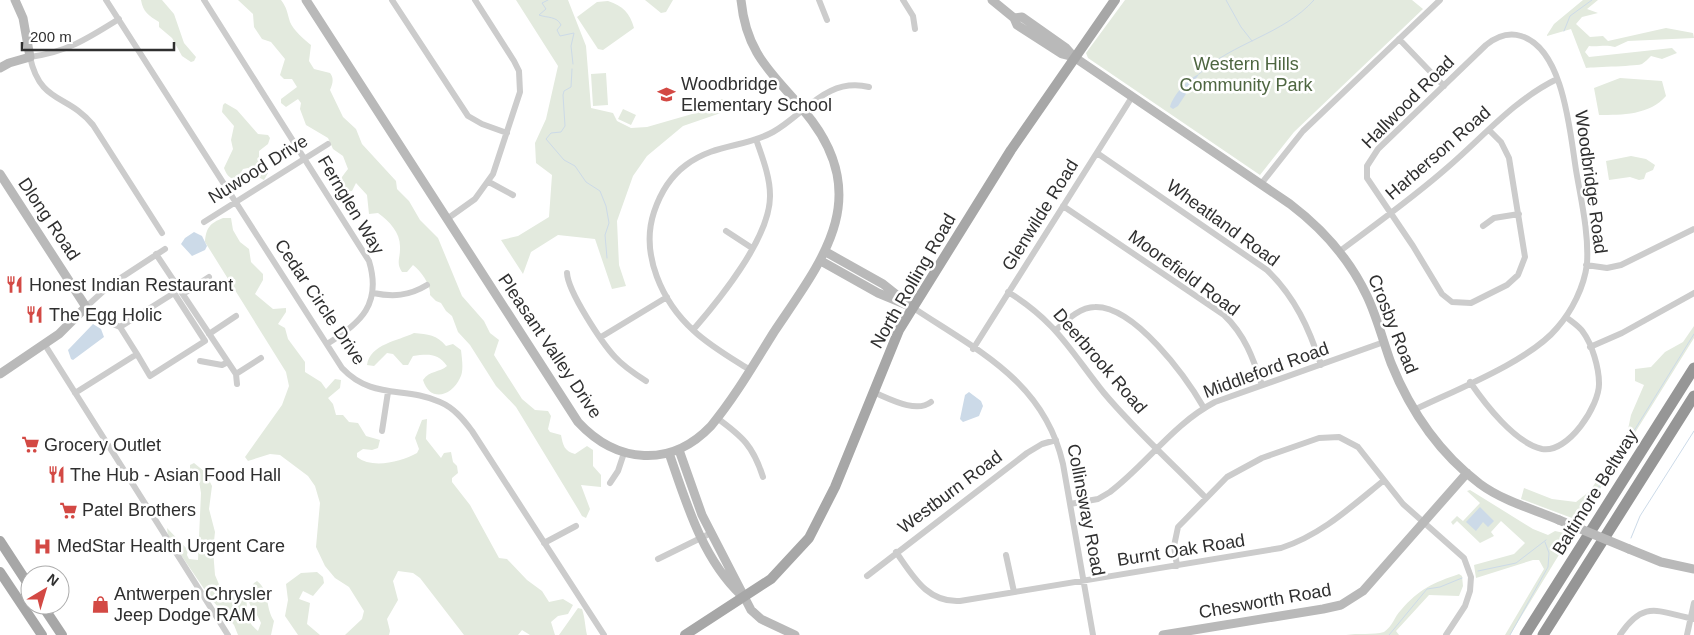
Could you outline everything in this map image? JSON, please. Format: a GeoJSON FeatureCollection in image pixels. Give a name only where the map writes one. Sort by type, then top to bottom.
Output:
{"type":"FeatureCollection","features":[{"type":"Feature","properties":{"kind":"highway","name":"Baltimore Beltway"},"geometry":{"type":"LineString","coordinates":[[1525,635],[1694,368]]}},
{"type":"Feature","properties":{"kind":"highway","name":"Baltimore Beltway"},"geometry":{"type":"LineString","coordinates":[[1543,635],[1693,399]]}},
{"type":"Feature","properties":{"kind":"main road","name":"North Rolling Road"},"geometry":{"type":"LineString","coordinates":[[685,635],[744,599],[784,567],[803,545],[819,521],[893,344],[912,307],[1008,155],[1115,0]]}},
{"type":"Feature","properties":{"kind":"main road"},"geometry":{"type":"LineString","coordinates":[[0,542],[20,572]]}},
{"type":"Feature","properties":{"kind":"main road"},"geometry":{"type":"LineString","coordinates":[[1,575],[42,635]]}},
{"type":"Feature","properties":{"kind":"main road"},"geometry":{"type":"LineString","coordinates":[[49,615],[62,635]]}},
{"type":"Feature","properties":{"kind":"street"},"geometry":{"type":"LineString","coordinates":[[16,0],[23,18],[34,76],[45,91],[78,110],[93,125],[162,233]]}},
{"type":"Feature","properties":{"kind":"street","name":"Cedar Circle Drive"},"geometry":{"type":"LineString","coordinates":[[106,0],[342,368],[354,379],[370,388],[434,399],[458,414],[472,430],[604,635]]}},
{"type":"Feature","properties":{"kind":"street","name":"Fernglen Way"},"geometry":{"type":"LineString","coordinates":[[204,0],[366,256],[373,277],[373,293]]}},
{"type":"Feature","properties":{"kind":"street","name":"Pleasant Valley Drive"},"geometry":{"type":"LineString","coordinates":[[306,0],[578,422],[596,440],[624,452],[646,456],[679,450],[700,436],[717,418],[821,261],[826,252],[837,213],[836,172],[828,145],[803,109],[773,77],[758,56],[746,29],[741,0]]}},
{"type":"Feature","properties":{"kind":"street"},"geometry":{"type":"LineString","coordinates":[[392,0],[468,116],[507,133]]}},
{"type":"Feature","properties":{"kind":"street"},"geometry":{"type":"LineString","coordinates":[[448,219],[469,205],[489,182],[520,92],[519,71],[475,0]]}},
{"type":"Feature","properties":{"kind":"street"},"geometry":{"type":"LineString","coordinates":[[820,0],[827,20]]}},
{"type":"Feature","properties":{"kind":"street"},"geometry":{"type":"LineString","coordinates":[[903,0],[912,16],[915,29]]}},
{"type":"Feature","properties":{"kind":"street","name":"Crosby Road"},"geometry":{"type":"LineString","coordinates":[[992,0],[1014,18],[1017,25],[1062,54],[1074,57],[1261,184],[1312,221],[1340,252],[1367,297],[1398,378],[1414,410],[1445,452],[1467,474],[1482,485],[1510,500],[1661,562],[1694,569]]}},
{"type":"Feature","properties":{"kind":"street"},"geometry":{"type":"LineString","coordinates":[[1261,184],[1303,131],[1399,40],[1437,1]]}},
{"type":"Feature","properties":{"kind":"street"},"geometry":{"type":"LineString","coordinates":[[0,68],[30,57],[52,54],[74,46],[118,19]]}},
{"type":"Feature","properties":{"kind":"street","name":"Woodbridge Road"},"geometry":{"type":"LineString","coordinates":[[1414,410],[1534,349],[1552,335],[1566,317],[1578,294],[1586,265],[1586,234],[1565,103],[1557,79],[1540,48],[1518,35]]}},
{"type":"Feature","properties":{"kind":"street","name":"Hallwood Road"},"geometry":{"type":"LineString","coordinates":[[1518,35],[1504,36],[1492,41],[1444,86],[1369,160],[1367,178],[1413,246],[1442,294],[1452,302],[1465,304],[1477,300],[1507,285],[1518,275],[1525,257],[1518,214]]}},
{"type":"Feature","properties":{"kind":"street"},"geometry":{"type":"LineString","coordinates":[[1399,40],[1444,86]]}},
{"type":"Feature","properties":{"kind":"street","name":"Harberson Road"},"geometry":{"type":"LineString","coordinates":[[1340,252],[1442,173],[1529,94],[1557,79]]}},
{"type":"Feature","properties":{"kind":"street"},"geometry":{"type":"LineString","coordinates":[[750,370],[693,330],[667,297],[653,267],[650,246],[651,225],[662,194],[684,167],[702,154],[756,139],[780,127],[826,91],[850,86],[869,87]]}},
{"type":"Feature","properties":{"kind":"street","name":"Glenwilde Road"},"geometry":{"type":"LineString","coordinates":[[973,348],[1132,97]]}},
{"type":"Feature","properties":{"kind":"street"},"geometry":{"type":"LineString","coordinates":[[1483,226],[1494,218],[1518,214],[1509,158],[1501,142],[1489,130]]}},
{"type":"Feature","properties":{"kind":"street"},"geometry":{"type":"LineString","coordinates":[[693,330],[717,302],[752,248],[768,218],[770,196],[767,175],[756,139]]}},
{"type":"Feature","properties":{"kind":"street","name":"Nuwood Drive"},"geometry":{"type":"LineString","coordinates":[[204,222],[328,144]]}},
{"type":"Feature","properties":{"kind":"street","name":"Wheatland Road"},"geometry":{"type":"LineString","coordinates":[[1096,153],[1267,270],[1284,288],[1298,309],[1312,336],[1321,365]]}},
{"type":"Feature","properties":{"kind":"street","name":"Dlong Road"},"geometry":{"type":"LineString","coordinates":[[0,174],[86,307]]}},
{"type":"Feature","properties":{"kind":"street"},"geometry":{"type":"LineString","coordinates":[[489,182],[512,195]]}},
{"type":"Feature","properties":{"kind":"street","name":"Moorefield Road"},"geometry":{"type":"LineString","coordinates":[[1063,206],[1224,316],[1238,330],[1248,346],[1262,385]]}},
{"type":"Feature","properties":{"kind":"street"},"geometry":{"type":"LineString","coordinates":[[1586,265],[1614,267],[1694,229]]}},
{"type":"Feature","properties":{"kind":"street"},"geometry":{"type":"LineString","coordinates":[[726,231],[752,248]]}},
{"type":"Feature","properties":{"kind":"street"},"geometry":{"type":"LineString","coordinates":[[0,374],[45,345],[116,280],[165,249]]}},
{"type":"Feature","properties":{"kind":"street","name":"Collinsway Road"},"geometry":{"type":"LineString","coordinates":[[826,252],[883,284],[912,307],[973,348],[1022,386],[1046,416],[1056,440],[1070,504],[1093,635]]}},
{"type":"Feature","properties":{"kind":"street"},"geometry":{"type":"LineString","coordinates":[[156,254],[236,374],[237,384]]}},
{"type":"Feature","properties":{"kind":"street","name":"Collinsway Road"},"geometry":{"type":"LineString","coordinates":[[821,261],[892,300],[912,307]]}},
{"type":"Feature","properties":{"kind":"street"},"geometry":{"type":"LineString","coordinates":[[567,273],[573,294],[601,337],[622,364],[646,381]]}},
{"type":"Feature","properties":{"kind":"street"},"geometry":{"type":"LineString","coordinates":[[183,294],[209,277]]}},
{"type":"Feature","properties":{"kind":"street"},"geometry":{"type":"LineString","coordinates":[[327,344],[358,322],[373,293],[400,296],[414,292],[427,285]]}},
{"type":"Feature","properties":{"kind":"street","name":"Deerbrook Road"},"geometry":{"type":"LineString","coordinates":[[1008,292],[1028,305],[1056,330],[1105,394],[1205,497]]}},
{"type":"Feature","properties":{"kind":"street"},"geometry":{"type":"LineString","coordinates":[[86,307],[97,317],[120,327],[150,376],[205,341],[174,293],[120,327]]}},
{"type":"Feature","properties":{"kind":"street"},"geometry":{"type":"LineString","coordinates":[[1590,347],[1622,333],[1694,293]]}},
{"type":"Feature","properties":{"kind":"street"},"geometry":{"type":"LineString","coordinates":[[601,337],[667,297]]}},
{"type":"Feature","properties":{"kind":"street"},"geometry":{"type":"LineString","coordinates":[[1056,330],[1074,315],[1094,307],[1109,310],[1120,315],[1146,335],[1170,359],[1204,408]]}},
{"type":"Feature","properties":{"kind":"street"},"geometry":{"type":"LineString","coordinates":[[209,334],[236,316]]}},
{"type":"Feature","properties":{"kind":"street"},"geometry":{"type":"LineString","coordinates":[[1470,382],[1489,407],[1513,430],[1534,446],[1554,448],[1570,439],[1592,406],[1598,392],[1599,377],[1590,347],[1583,332],[1566,317]]}},
{"type":"Feature","properties":{"kind":"street","name":"Middleford Road"},"geometry":{"type":"LineString","coordinates":[[1070,504],[1098,498],[1110,492],[1176,429],[1204,408],[1262,385],[1384,342]]}},
{"type":"Feature","properties":{"kind":"street"},"geometry":{"type":"LineString","coordinates":[[45,345],[228,635]]}},
{"type":"Feature","properties":{"kind":"street"},"geometry":{"type":"LineString","coordinates":[[75,393],[137,354]]}},
{"type":"Feature","properties":{"kind":"street"},"geometry":{"type":"LineString","coordinates":[[236,374],[261,358]]}},
{"type":"Feature","properties":{"kind":"street"},"geometry":{"type":"LineString","coordinates":[[200,361],[222,365],[228,362]]}},
{"type":"Feature","properties":{"kind":"street"},"geometry":{"type":"LineString","coordinates":[[382,431],[388,392]]}},
{"type":"Feature","properties":{"kind":"street"},"geometry":{"type":"LineString","coordinates":[[873,392],[913,406],[924,406],[931,402]]}},
{"type":"Feature","properties":{"kind":"street"},"geometry":{"type":"LineString","coordinates":[[717,418],[738,432],[748,443],[763,477]]}},
{"type":"Feature","properties":{"kind":"street"},"geometry":{"type":"LineString","coordinates":[[1177,566],[1174,546],[1178,527],[1205,497],[1227,477],[1253,462],[1326,436],[1339,436],[1352,442],[1383,481],[1423,523],[1460,552],[1468,564],[1471,577],[1468,598],[1446,635]]}},
{"type":"Feature","properties":{"kind":"street","name":"Westburn Road"},"geometry":{"type":"LineString","coordinates":[[867,576],[1027,453],[1042,444],[1056,440]]}},
{"type":"Feature","properties":{"kind":"street"},"geometry":{"type":"LineString","coordinates":[[679,450],[710,533],[744,599]]}},
{"type":"Feature","properties":{"kind":"street"},"geometry":{"type":"LineString","coordinates":[[610,483],[618,471],[624,452]]}},
{"type":"Feature","properties":{"kind":"street"},"geometry":{"type":"LineString","coordinates":[[669,453],[701,538],[722,573],[755,615],[780,632],[795,635]]}},
{"type":"Feature","properties":{"kind":"street","name":"Chesworth Road"},"geometry":{"type":"LineString","coordinates":[[1163,635],[1185,633],[1340,605],[1363,592],[1467,474]]}},
{"type":"Feature","properties":{"kind":"street","name":"Burnt Oak Road"},"geometry":{"type":"LineString","coordinates":[[896,552],[926,591],[939,599],[960,600],[1270,551],[1292,545],[1324,528],[1383,481]]}},
{"type":"Feature","properties":{"kind":"street"},"geometry":{"type":"LineString","coordinates":[[544,542],[576,526]]}},
{"type":"Feature","properties":{"kind":"street"},"geometry":{"type":"LineString","coordinates":[[658,559],[710,533]]}},
{"type":"Feature","properties":{"kind":"street"},"geometry":{"type":"LineString","coordinates":[[1006,555],[1014,592]]}},
{"type":"Feature","properties":{"kind":"street"},"geometry":{"type":"LineString","coordinates":[[1688,635],[1693,619],[1694,603]]}},
{"type":"Feature","properties":{"kind":"street"},"geometry":{"type":"LineString","coordinates":[[1620,635],[1631,620],[1643,612],[1657,611],[1693,619]]}},
{"type":"Feature","properties":{"kind":"green space"},"geometry":{"type":"Polygon","coordinates":[[[141,0],[162,0],[174,14],[184,43],[196,57],[194,61],[191,62],[182,56],[172,38],[159,27],[159,22],[145,11],[141,0]]]}},
{"type":"Feature","properties":{"kind":"green space"},"geometry":{"type":"Polygon","coordinates":[[[238,0],[281,0],[292,25],[299,35],[311,45],[309,61],[314,69],[330,73],[333,81],[330,90],[343,117],[356,129],[362,144],[396,181],[397,189],[409,201],[420,220],[438,238],[462,296],[484,321],[490,333],[499,340],[494,355],[522,399],[535,410],[548,411],[551,416],[548,429],[550,432],[561,435],[563,445],[568,451],[575,454],[587,446],[593,450],[593,466],[601,475],[601,487],[581,485],[590,509],[586,518],[582,516],[516,407],[496,386],[470,345],[458,332],[452,316],[441,303],[430,295],[429,287],[422,274],[413,265],[407,272],[402,272],[400,269],[400,243],[394,228],[378,213],[369,214],[367,195],[356,183],[352,191],[342,192],[340,182],[348,169],[343,156],[333,149],[328,138],[306,125],[300,109],[301,103],[298,99],[286,107],[281,103],[281,99],[297,87],[292,79],[284,79],[280,75],[285,59],[271,42],[262,39],[254,27],[253,14],[238,0]]]}},
{"type":"Feature","properties":{"kind":"green space"},"geometry":{"type":"Polygon","coordinates":[[[516,0],[568,0],[586,46],[591,108],[613,113],[617,121],[631,128],[647,127],[706,110],[721,99],[741,106],[683,126],[647,156],[633,176],[617,221],[619,265],[626,286],[612,289],[595,239],[558,235],[531,252],[523,274],[501,240],[518,236],[549,217],[552,175],[536,163],[535,143],[546,119],[558,66],[516,0]]]}},
{"type":"Feature","properties":{"kind":"green space"},"geometry":{"type":"Polygon","coordinates":[[[645,0],[673,0],[666,12],[661,13],[645,0]]]}},
{"type":"Feature","properties":{"kind":"green space","name":"Western Hills Community Park"},"geometry":{"type":"Polygon","coordinates":[[[1125,0],[1412,0],[1423,9],[1294,132],[1260,175],[1088,58],[1086,53],[1125,0]]]}},
{"type":"Feature","properties":{"kind":"green space"},"geometry":{"type":"Polygon","coordinates":[[[1583,0],[1598,0],[1587,9],[1598,13],[1582,17],[1576,24],[1590,37],[1603,36],[1608,41],[1666,28],[1693,33],[1694,38],[1628,41],[1615,47],[1589,46],[1585,52],[1589,57],[1672,48],[1677,53],[1662,59],[1651,56],[1639,65],[1586,68],[1571,29],[1547,36],[1554,24],[1583,0]]]}},
{"type":"Feature","properties":{"kind":"green space"},"geometry":{"type":"Polygon","coordinates":[[[608,1],[618,5],[625,11],[634,28],[603,50],[598,49],[577,17],[597,2],[608,1]]]}},
{"type":"Feature","properties":{"kind":"green space"},"geometry":{"type":"Polygon","coordinates":[[[606,73],[608,105],[593,106],[591,74],[606,73]]]}},
{"type":"Feature","properties":{"kind":"green space"},"geometry":{"type":"Polygon","coordinates":[[[1620,78],[1662,81],[1666,96],[1652,107],[1635,113],[1599,115],[1594,88],[1620,78]]]}},
{"type":"Feature","properties":{"kind":"green space"},"geometry":{"type":"Polygon","coordinates":[[[225,103],[237,110],[258,134],[268,135],[270,138],[268,144],[259,151],[259,160],[268,173],[264,180],[256,176],[248,168],[243,169],[237,179],[230,178],[226,172],[224,168],[233,149],[231,140],[234,126],[222,112],[225,103]]]}},
{"type":"Feature","properties":{"kind":"green space"},"geometry":{"type":"Polygon","coordinates":[[[623,109],[636,115],[631,125],[618,119],[623,109]]]}},
{"type":"Feature","properties":{"kind":"green space"},"geometry":{"type":"Polygon","coordinates":[[[1631,156],[1646,159],[1655,165],[1653,170],[1646,173],[1644,179],[1639,180],[1630,177],[1609,180],[1606,161],[1631,156]]]}},
{"type":"Feature","properties":{"kind":"green space"},"geometry":{"type":"Polygon","coordinates":[[[223,218],[231,218],[233,230],[240,242],[249,249],[251,262],[263,274],[263,280],[255,294],[273,309],[286,308],[286,312],[278,324],[285,328],[288,339],[305,362],[305,372],[321,382],[326,389],[335,379],[341,380],[340,388],[328,398],[333,404],[336,415],[343,415],[349,422],[358,423],[366,436],[380,440],[378,448],[372,450],[363,449],[357,453],[357,457],[370,463],[387,463],[417,453],[419,449],[415,438],[422,420],[427,419],[426,439],[441,458],[444,453],[451,452],[458,473],[452,478],[452,482],[470,505],[499,558],[507,559],[527,580],[542,591],[549,602],[563,599],[573,605],[568,614],[558,616],[551,622],[555,635],[530,635],[522,630],[518,635],[464,635],[420,578],[413,573],[398,571],[393,581],[398,600],[387,619],[389,635],[345,635],[362,619],[364,611],[349,587],[335,578],[325,566],[316,547],[320,503],[315,486],[308,476],[280,455],[270,454],[248,461],[245,457],[282,405],[289,386],[286,372],[205,242],[206,233],[210,227],[223,218]]]}},
{"type":"Feature","properties":{"kind":"green space"},"geometry":{"type":"Polygon","coordinates":[[[1694,326],[1694,338],[1580,521],[1521,499],[1524,488],[1552,499],[1576,502],[1590,491],[1627,434],[1631,415],[1644,385],[1635,381],[1635,369],[1651,367],[1665,352],[1683,342],[1694,326]]]}},
{"type":"Feature","properties":{"kind":"green space"},"geometry":{"type":"Polygon","coordinates":[[[414,333],[432,336],[439,339],[446,346],[453,344],[461,350],[462,372],[456,384],[447,393],[436,394],[431,392],[423,380],[447,366],[436,357],[428,355],[413,356],[408,365],[403,365],[393,354],[387,353],[374,366],[367,365],[373,352],[386,344],[414,333]]]}},
{"type":"Feature","properties":{"kind":"green space"},"geometry":{"type":"Polygon","coordinates":[[[194,463],[205,472],[212,486],[209,509],[215,532],[213,550],[215,575],[221,589],[236,594],[242,592],[246,594],[247,609],[243,614],[258,631],[261,623],[248,600],[250,590],[257,581],[264,590],[269,611],[274,621],[271,635],[238,635],[234,625],[211,599],[168,536],[167,528],[188,550],[187,555],[189,559],[198,560],[201,493],[199,481],[190,469],[190,465],[194,463]]]}},
{"type":"Feature","properties":{"kind":"green space"},"geometry":{"type":"Polygon","coordinates":[[[1470,490],[1533,529],[1548,535],[1555,531],[1564,533],[1568,540],[1510,635],[1505,635],[1544,569],[1539,560],[1533,560],[1476,578],[1474,565],[1514,554],[1525,543],[1501,521],[1491,532],[1494,536],[1480,543],[1457,521],[1453,525],[1451,522],[1457,516],[1463,521],[1480,503],[1467,491],[1470,490]]]}},
{"type":"Feature","properties":{"kind":"green space"},"geometry":{"type":"Polygon","coordinates":[[[317,572],[323,577],[324,583],[313,596],[303,591],[299,599],[310,603],[307,624],[320,635],[298,635],[285,616],[288,600],[286,584],[301,573],[317,572]]]}},
{"type":"Feature","properties":{"kind":"green space"},"geometry":{"type":"Polygon","coordinates":[[[1459,574],[1462,576],[1463,586],[1459,596],[1429,595],[1396,631],[1399,635],[1346,635],[1384,632],[1401,610],[1420,592],[1459,574]]]}},
{"type":"Feature","properties":{"kind":"green space"},"geometry":{"type":"Polygon","coordinates":[[[578,608],[582,609],[587,635],[559,635],[578,608]]]}},
{"type":"Feature","properties":{"kind":"water"},"geometry":{"type":"Polygon","coordinates":[[[1199,74],[1178,106],[1173,109],[1170,107],[1174,97],[1190,80],[1199,74]]]}},
{"type":"Feature","properties":{"kind":"water"},"geometry":{"type":"Polygon","coordinates":[[[194,232],[202,236],[207,246],[205,250],[192,256],[181,244],[185,238],[194,232]]]}},
{"type":"Feature","properties":{"kind":"water"},"geometry":{"type":"Polygon","coordinates":[[[93,324],[101,329],[104,337],[73,360],[71,359],[68,350],[93,324]]]}},
{"type":"Feature","properties":{"kind":"water"},"geometry":{"type":"Polygon","coordinates":[[[969,392],[981,401],[983,406],[979,416],[963,422],[960,419],[965,395],[969,392]]]}},
{"type":"Feature","properties":{"kind":"water"},"geometry":{"type":"Polygon","coordinates":[[[1480,507],[1494,521],[1488,527],[1483,522],[1476,531],[1466,522],[1480,507]]]}},
{"type":"Feature","properties":{"kind":"waterway"},"geometry":{"type":"LineString","coordinates":[[548,0],[542,3],[546,9],[539,15],[557,20],[561,25],[557,30],[560,36],[574,33],[571,46],[573,64]]}},
{"type":"Feature","properties":{"kind":"waterway"},"geometry":{"type":"LineString","coordinates":[[1226,0],[1241,27],[1252,41]]}},
{"type":"Feature","properties":{"kind":"waterway"},"geometry":{"type":"LineString","coordinates":[[1199,74],[1227,54],[1288,22],[1314,0]]}},
{"type":"Feature","properties":{"kind":"waterway"},"geometry":{"type":"LineString","coordinates":[[1564,31],[1570,16],[1592,0]]}},
{"type":"Feature","properties":{"kind":"waterway"},"geometry":{"type":"LineString","coordinates":[[572,69],[571,87],[564,91],[563,95],[565,126],[561,132],[551,133],[546,139],[564,160],[575,166],[586,182],[600,191],[606,206],[609,223],[605,235],[607,258]]}},
{"type":"Feature","properties":{"kind":"waterway"},"geometry":{"type":"LineString","coordinates":[[1575,516],[1601,484],[1694,334]]}},
{"type":"Feature","properties":{"kind":"waterway"},"geometry":{"type":"LineString","coordinates":[[1631,538],[1640,516],[1694,431]]}},
{"type":"Feature","properties":{"kind":"waterway"},"geometry":{"type":"LineString","coordinates":[[1478,571],[1516,563],[1546,540]]}},
{"type":"Feature","properties":{"kind":"waterway"},"geometry":{"type":"LineString","coordinates":[[1510,635],[1548,567],[1549,553],[1545,542]]}},
{"type":"Feature","properties":{"kind":"waterway"},"geometry":{"type":"LineString","coordinates":[[1389,635],[1427,589],[1440,587],[1462,578]]}},
{"type":"Feature","properties":{"kind":"place","name":"Woodbridge Elementary School"},"geometry":{"type":"Point","coordinates":[667,94]}},
{"type":"Feature","properties":{"kind":"place","name":"Honest Indian Restaurant"},"geometry":{"type":"Point","coordinates":[15,285]}},
{"type":"Feature","properties":{"kind":"place","name":"The Egg Holic"},"geometry":{"type":"Point","coordinates":[35,315]}},
{"type":"Feature","properties":{"kind":"place","name":"Grocery Outlet"},"geometry":{"type":"Point","coordinates":[30,445]}},
{"type":"Feature","properties":{"kind":"place","name":"The Hub - Asian Food Hall"},"geometry":{"type":"Point","coordinates":[56,475]}},
{"type":"Feature","properties":{"kind":"place","name":"Patel Brothers"},"geometry":{"type":"Point","coordinates":[68,510]}},
{"type":"Feature","properties":{"kind":"place","name":"MedStar Health Urgent Care"},"geometry":{"type":"Point","coordinates":[43,546]}},
{"type":"Feature","properties":{"kind":"place","name":"Antwerpen Chrysler Jeep Dodge RAM"},"geometry":{"type":"Point","coordinates":[100,604]}}]}
